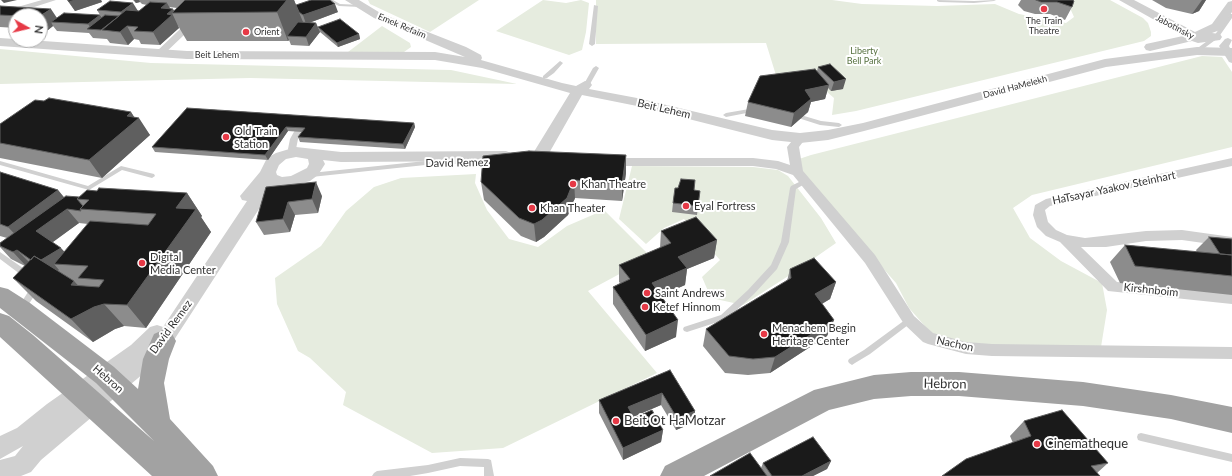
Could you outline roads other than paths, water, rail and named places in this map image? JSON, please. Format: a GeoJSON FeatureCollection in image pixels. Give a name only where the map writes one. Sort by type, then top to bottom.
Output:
{"type":"FeatureCollection","features":[{"type":"Feature","properties":{"kind":"highway","name":"Hebron"},"geometry":{"type":"LineString","coordinates":[[0,296],[10,325],[86,399],[157,461],[171,476]]}},
{"type":"Feature","properties":{"kind":"highway","name":"Hebron"},"geometry":{"type":"LineString","coordinates":[[10,325],[111,380],[158,425],[203,476]]}},
{"type":"Feature","properties":{"kind":"highway"},"geometry":{"type":"LineString","coordinates":[[158,425],[152,397],[151,383],[156,359],[163,341]]}},
{"type":"Feature","properties":{"kind":"highway","name":"Hebron"},"geometry":{"type":"LineString","coordinates":[[676,476],[824,399],[874,388],[896,385],[959,384],[1083,394],[1171,407],[1232,420]]}},
{"type":"Feature","properties":{"kind":"street"},"geometry":{"type":"LineString","coordinates":[[0,15],[52,0]]}},
{"type":"Feature","properties":{"kind":"street"},"geometry":{"type":"LineString","coordinates":[[159,54],[203,12],[221,0]]}},
{"type":"Feature","properties":{"kind":"street","name":"Jabotinsky"},"geometry":{"type":"LineString","coordinates":[[1125,0],[1204,41]]}},
{"type":"Feature","properties":{"kind":"street","name":"Jabotinsky"},"geometry":{"type":"LineString","coordinates":[[1138,0],[1171,18],[1204,41]]}},
{"type":"Feature","properties":{"kind":"street","name":"Emek Refaim"},"geometry":{"type":"LineString","coordinates":[[357,2],[378,16],[438,41],[440,46],[435,56]]}},
{"type":"Feature","properties":{"kind":"street"},"geometry":{"type":"LineString","coordinates":[[1204,41],[1232,4]]}},
{"type":"Feature","properties":{"kind":"street"},"geometry":{"type":"LineString","coordinates":[[1147,12],[1162,28],[1164,35],[1163,44]]}},
{"type":"Feature","properties":{"kind":"street"},"geometry":{"type":"LineString","coordinates":[[438,41],[467,53],[484,64]]}},
{"type":"Feature","properties":{"kind":"street","name":"David HaMelekh"},"geometry":{"type":"LineString","coordinates":[[799,134],[1163,44],[1204,41],[1230,49]]}},
{"type":"Feature","properties":{"kind":"street","name":"David HaMelekh"},"geometry":{"type":"LineString","coordinates":[[799,134],[828,135],[877,124],[1105,63],[1204,41],[1230,49]]}},
{"type":"Feature","properties":{"kind":"street","name":"Beit Lehem"},"geometry":{"type":"LineString","coordinates":[[0,42],[159,54],[435,56],[484,64],[529,76],[551,84],[726,115],[799,134]]}},
{"type":"Feature","properties":{"kind":"street","name":"Beit Lehem"},"geometry":{"type":"LineString","coordinates":[[529,76],[544,77],[583,89],[776,135],[799,134]]}},
{"type":"Feature","properties":{"kind":"street"},"geometry":{"type":"LineString","coordinates":[[527,158],[583,89]]}},
{"type":"Feature","properties":{"kind":"street"},"geometry":{"type":"LineString","coordinates":[[292,149],[294,139],[298,132]]}},
{"type":"Feature","properties":{"kind":"street","name":"Nachon"},"geometry":{"type":"LineString","coordinates":[[799,134],[793,148],[801,177],[870,260],[909,320],[928,338],[966,348],[992,350],[1232,353]]}},
{"type":"Feature","properties":{"kind":"street","name":"David Remez"},"geometry":{"type":"LineString","coordinates":[[275,178],[269,167],[272,162],[285,154],[300,152],[340,157],[527,158],[556,162]]}},
{"type":"Feature","properties":{"kind":"street"},"geometry":{"type":"LineString","coordinates":[[275,178],[293,181],[307,175],[317,164],[312,154]]}},
{"type":"Feature","properties":{"kind":"street"},"geometry":{"type":"LineString","coordinates":[[595,162],[753,162],[778,165],[801,177]]}},
{"type":"Feature","properties":{"kind":"street","name":"HaTsayar Yaakov Steinhart"},"geometry":{"type":"LineString","coordinates":[[1232,162],[1046,203],[1039,208],[1039,215],[1042,224],[1051,233],[1065,239],[1085,243],[1106,242],[1146,236],[1182,235],[1232,242]]}},
{"type":"Feature","properties":{"kind":"street","name":"David Remez"},"geometry":{"type":"LineString","coordinates":[[13,456],[111,380],[147,360],[163,341],[252,205],[267,190],[275,178]]}},
{"type":"Feature","properties":{"kind":"street","name":"David Remez"},"geometry":{"type":"LineString","coordinates":[[111,380],[160,329],[238,210],[275,178]]}},
{"type":"Feature","properties":{"kind":"street","name":"Kirshnboim"},"geometry":{"type":"LineString","coordinates":[[1065,239],[1112,286],[1232,298]]}},
{"type":"Feature","properties":{"kind":"lane"},"geometry":{"type":"LineString","coordinates":[[329,0],[339,5],[357,2]]}},
{"type":"Feature","properties":{"kind":"lane"},"geometry":{"type":"LineString","coordinates":[[939,1],[974,2],[994,0]]}},
{"type":"Feature","properties":{"kind":"lane"},"geometry":{"type":"LineString","coordinates":[[592,44],[596,6]]}},
{"type":"Feature","properties":{"kind":"lane"},"geometry":{"type":"LineString","coordinates":[[1204,41],[1232,15]]}},
{"type":"Feature","properties":{"kind":"lane"},"geometry":{"type":"LineString","coordinates":[[544,77],[552,72],[560,63]]}},
{"type":"Feature","properties":{"kind":"lane"},"geometry":{"type":"LineString","coordinates":[[583,89],[596,68]]}},
{"type":"Feature","properties":{"kind":"lane"},"geometry":{"type":"LineString","coordinates":[[726,115],[762,109]]}},
{"type":"Feature","properties":{"kind":"lane"},"geometry":{"type":"LineString","coordinates":[[787,113],[820,123],[839,125]]}},
{"type":"Feature","properties":{"kind":"lane","name":"David Remez"},"geometry":{"type":"LineString","coordinates":[[307,175],[435,162],[527,158]]}},
{"type":"Feature","properties":{"kind":"lane"},"geometry":{"type":"LineString","coordinates":[[0,163],[89,188],[121,168],[152,176]]}},
{"type":"Feature","properties":{"kind":"lane"},"geometry":{"type":"LineString","coordinates":[[687,329],[724,317],[751,292],[774,267],[785,242],[793,188],[801,177]]}},
{"type":"Feature","properties":{"kind":"lane"},"geometry":{"type":"LineString","coordinates":[[0,255],[30,277],[33,286],[32,293],[10,325]]}},
{"type":"Feature","properties":{"kind":"lane"},"geometry":{"type":"LineString","coordinates":[[852,360],[867,352],[909,320]]}},
{"type":"Feature","properties":{"kind":"lane"},"geometry":{"type":"LineString","coordinates":[[1141,437],[1232,458]]}},
{"type":"Feature","properties":{"kind":"lane"},"geometry":{"type":"LineString","coordinates":[[377,476],[428,469],[460,462],[488,463],[489,476]]}},
{"type":"Feature","properties":{"kind":"place","name":"The Train Theatre"},"geometry":{"type":"Point","coordinates":[1044,9]}},
{"type":"Feature","properties":{"kind":"place","name":"Orient"},"geometry":{"type":"Point","coordinates":[246,32]}},
{"type":"Feature","properties":{"kind":"place","name":"Old Train Station"},"geometry":{"type":"Point","coordinates":[226,137]}},
{"type":"Feature","properties":{"kind":"place","name":"Khan Theatre"},"geometry":{"type":"Point","coordinates":[573,184]}},
{"type":"Feature","properties":{"kind":"place","name":"Eyal Fortress"},"geometry":{"type":"Point","coordinates":[686,206]}},
{"type":"Feature","properties":{"kind":"place","name":"Khan Theater"},"geometry":{"type":"Point","coordinates":[532,208]}},
{"type":"Feature","properties":{"kind":"place","name":"Digital Media Center"},"geometry":{"type":"Point","coordinates":[142,263]}},
{"type":"Feature","properties":{"kind":"place","name":"Saint Andrews"},"geometry":{"type":"Point","coordinates":[647,293]}},
{"type":"Feature","properties":{"kind":"place","name":"Ketef Hinnom"},"geometry":{"type":"Point","coordinates":[645,307]}},
{"type":"Feature","properties":{"kind":"place","name":"Menachem Begin Heritage Center"},"geometry":{"type":"Point","coordinates":[764,334]}},
{"type":"Feature","properties":{"kind":"place","name":"Beit Ot HaMotzar"},"geometry":{"type":"Point","coordinates":[616,421]}},
{"type":"Feature","properties":{"kind":"place","name":"Cinematheque"},"geometry":{"type":"Point","coordinates":[1037,444]}},
{"type":"Feature","properties":{"kind":"park label","name":"Liberty Bell Park"},"geometry":{"type":"Point","coordinates":[864,56]}}]}
